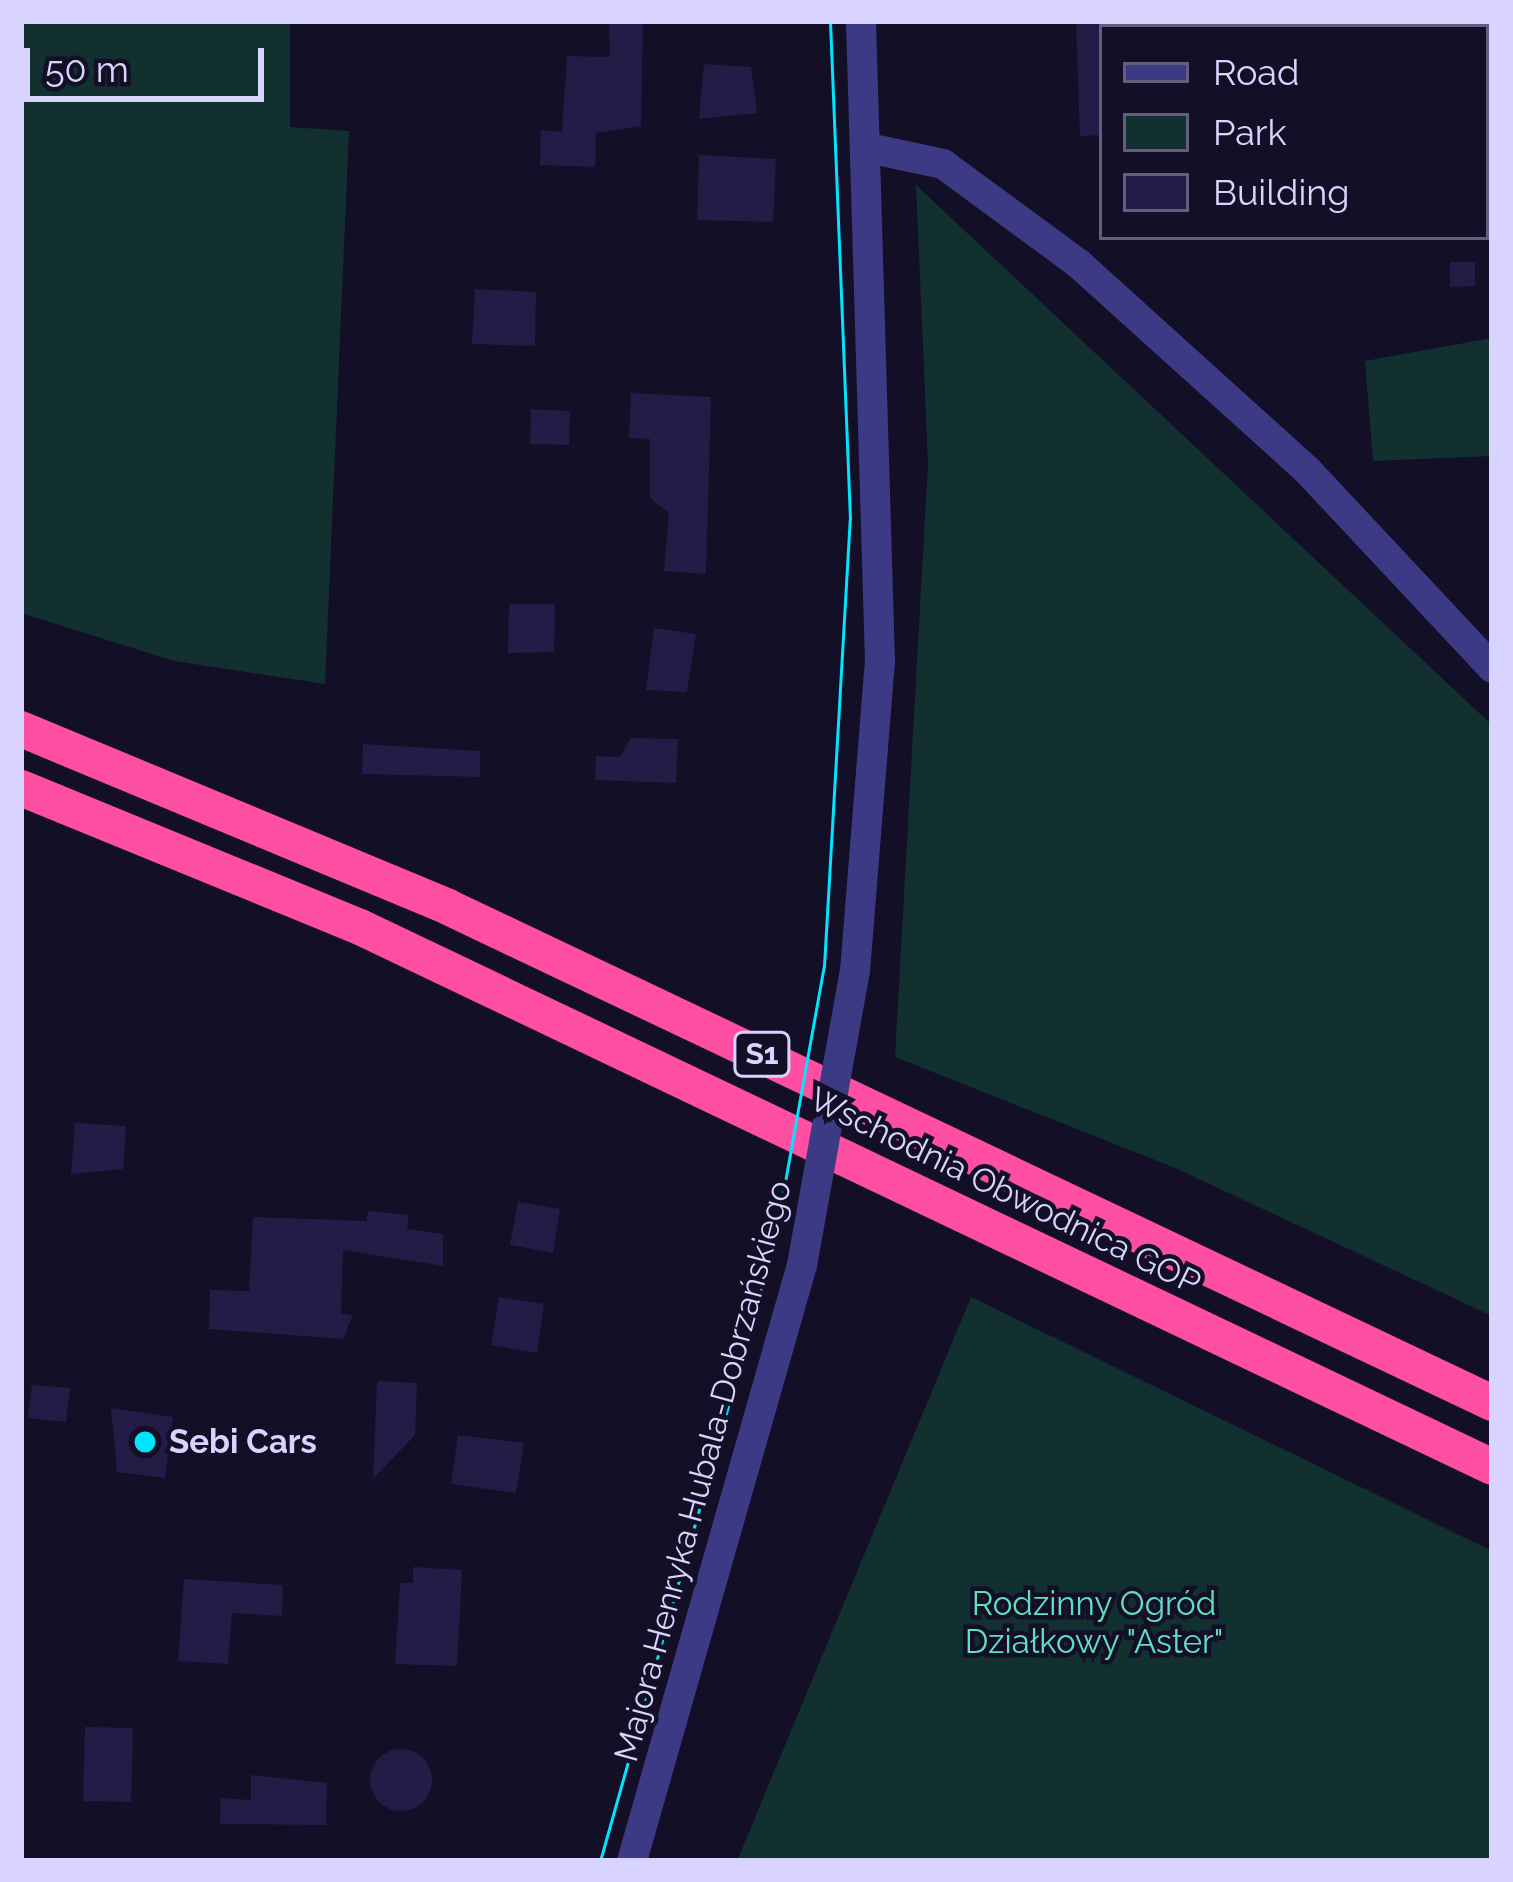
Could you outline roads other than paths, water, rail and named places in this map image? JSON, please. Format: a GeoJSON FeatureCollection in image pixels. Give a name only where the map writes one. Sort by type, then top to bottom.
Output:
{"type":"FeatureCollection","features":[{"type":"Feature","properties":{"kind":"highway","name":"Wschodnia Obwodnica GOP"},"geometry":{"type":"LineString","coordinates":[[21,729],[448,907],[1492,1403]]}},
{"type":"Feature","properties":{"kind":"highway","name":"Wschodnia Obwodnica GOP"},"geometry":{"type":"LineString","coordinates":[[21,788],[360,927],[1492,1467]]}},
{"type":"Feature","properties":{"kind":"street","name":"Majora Henryka Hubala-Dobrzańskiego"},"geometry":{"type":"LineString","coordinates":[[632,1861],[802,1265],[855,971],[880,662],[861,21]]}},
{"type":"Feature","properties":{"kind":"street"},"geometry":{"type":"LineString","coordinates":[[868,148],[943,164],[1079,264],[1307,470],[1492,668]]}},
{"type":"Feature","properties":{"kind":"tram line"},"geometry":{"type":"LineString","coordinates":[[600,1861],[774,1243],[824,966],[850,519],[830,21]]}},
{"type":"Feature","properties":{"kind":"place","name":"Sebi Cars"},"geometry":{"type":"Point","coordinates":[145,1442]}},
{"type":"Feature","properties":{"kind":"park label","name":"Rodzinny Ogród Działkowy \"Aster\""},"geometry":{"type":"Point","coordinates":[1094,1623]}}]}
